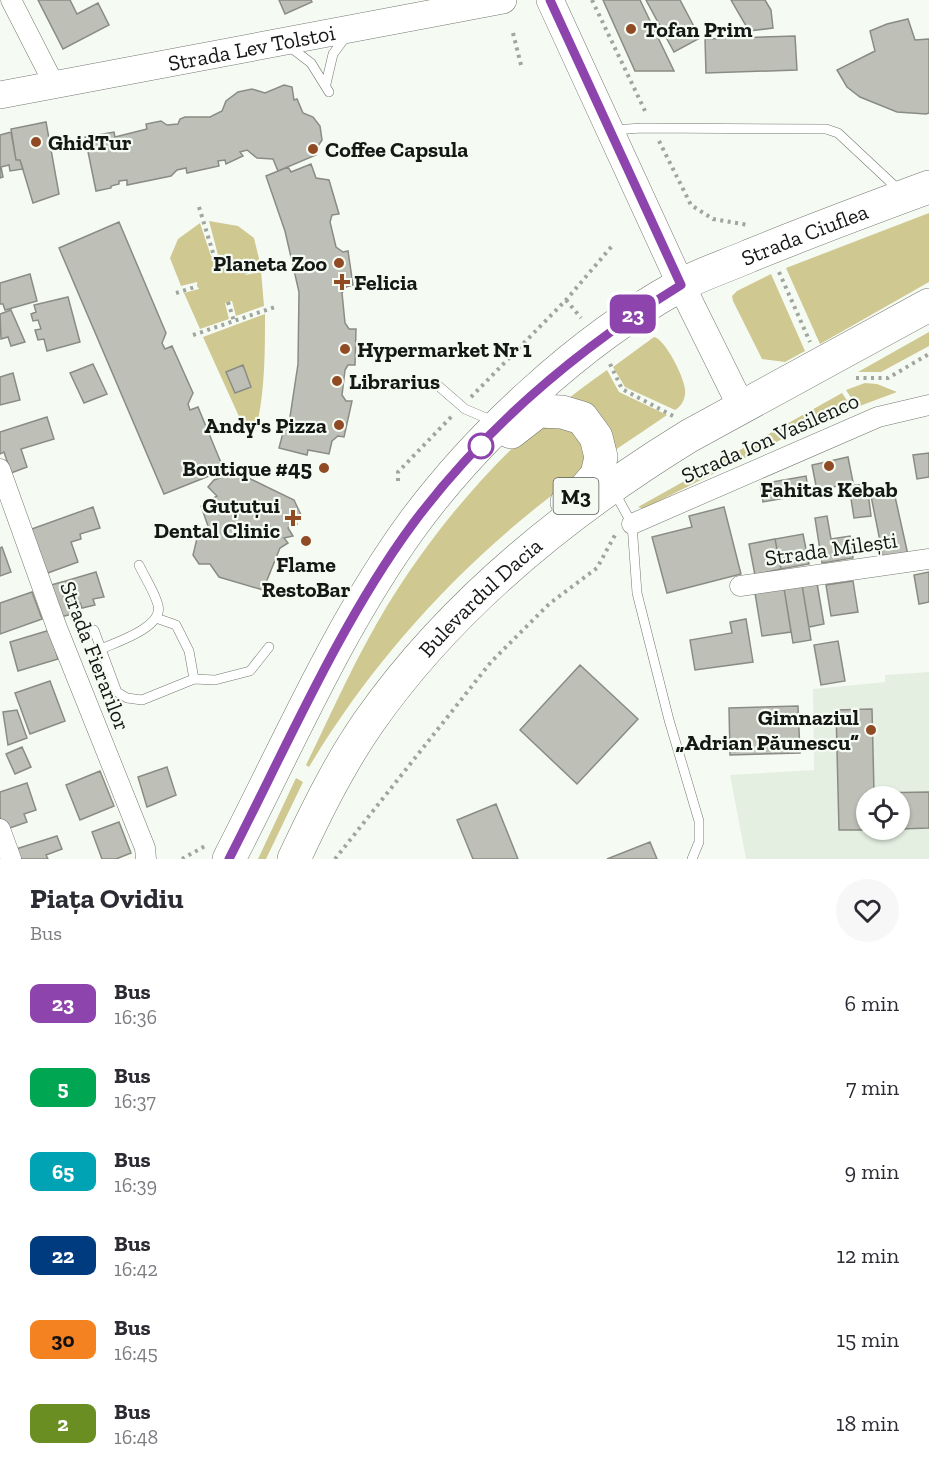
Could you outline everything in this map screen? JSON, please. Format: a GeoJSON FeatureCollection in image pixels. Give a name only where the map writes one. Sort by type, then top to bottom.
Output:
{"type":"FeatureCollection","features":[{"type":"Feature","properties":{"kind":"highway","name":"Strada Ciuflea"},"geometry":{"type":"LineString","coordinates":[[681,285],[784,242],[918,192]]}},
{"type":"Feature","properties":{"kind":"highway"},"geometry":{"type":"LineString","coordinates":[[218,852],[366,598],[412,526],[504,423],[596,341],[633,314],[681,285]]}},
{"type":"Feature","properties":{"kind":"highway","name":"M3"},"geometry":{"type":"LineString","coordinates":[[742,408],[929,305]]}},
{"type":"Feature","properties":{"kind":"highway","name":"Bulevardul Dacia"},"geometry":{"type":"LineString","coordinates":[[294,859],[323,798],[368,723],[448,625],[480,593],[535,545],[612,488],[664,452],[742,408]]}},
{"type":"Feature","properties":{"kind":"highway","name":"M3"},"geometry":{"type":"LineString","coordinates":[[368,723],[378,692],[440,614],[532,528],[585,489],[597,475],[602,457],[596,437],[582,418],[562,412],[538,411],[521,422],[468,475],[426,526],[412,526]]}},
{"type":"Feature","properties":{"kind":"main road","name":"Strada Lev Tolstoi"},"geometry":{"type":"LineString","coordinates":[[0,95],[503,0]]}},
{"type":"Feature","properties":{"kind":"main road"},"geometry":{"type":"LineString","coordinates":[[550,0],[681,285],[742,408]]}},
{"type":"Feature","properties":{"kind":"street"},"geometry":{"type":"LineString","coordinates":[[12,0],[54,84]]}},
{"type":"Feature","properties":{"kind":"street","name":"Strada Ion Vasilenco"},"geometry":{"type":"LineString","coordinates":[[625,528],[878,417],[929,405]]}},
{"type":"Feature","properties":{"kind":"street","name":"Strada Fierarilor"},"geometry":{"type":"LineString","coordinates":[[0,469],[57,628],[145,848],[146,859]]}},
{"type":"Feature","properties":{"kind":"street","name":"Strada Milești"},"geometry":{"type":"LineString","coordinates":[[740,586],[929,559]]}},
{"type":"Feature","properties":{"kind":"street"},"geometry":{"type":"LineString","coordinates":[[0,830],[11,859]]}},
{"type":"Feature","properties":{"kind":"lane"},"geometry":{"type":"LineString","coordinates":[[280,43],[301,54],[327,88],[333,54],[353,30]]}},
{"type":"Feature","properties":{"kind":"lane"},"geometry":{"type":"LineString","coordinates":[[611,131],[826,129],[838,133],[884,178],[918,192]]}},
{"type":"Feature","properties":{"kind":"lane"},"geometry":{"type":"LineString","coordinates":[[435,383],[465,409],[485,419],[504,423]]}},
{"type":"Feature","properties":{"kind":"lane"},"geometry":{"type":"LineString","coordinates":[[612,488],[625,528],[637,592],[699,821],[699,842],[692,859]]}},
{"type":"Feature","properties":{"kind":"lane"},"geometry":{"type":"LineString","coordinates":[[101,649],[145,628],[156,618],[159,607],[140,565]]}},
{"type":"Feature","properties":{"kind":"lane"},"geometry":{"type":"LineString","coordinates":[[156,618],[176,625],[189,651],[194,679]]}},
{"type":"Feature","properties":{"kind":"lane"},"geometry":{"type":"LineString","coordinates":[[94,630],[117,692],[127,698],[142,700],[194,679],[215,680],[250,671],[268,647]]}},
{"type":"Feature","properties":{"kind":"path"},"geometry":{"type":"LineString","coordinates":[[592,0],[691,206],[713,219],[751,225]]}},
{"type":"Feature","properties":{"kind":"path"},"geometry":{"type":"LineString","coordinates":[[513,33],[521,65]]}},
{"type":"Feature","properties":{"kind":"path"},"geometry":{"type":"LineString","coordinates":[[199,207],[214,256]]}},
{"type":"Feature","properties":{"kind":"path"},"geometry":{"type":"LineString","coordinates":[[469,400],[566,300],[612,246]]}},
{"type":"Feature","properties":{"kind":"path"},"geometry":{"type":"LineString","coordinates":[[245,272],[269,264]]}},
{"type":"Feature","properties":{"kind":"path"},"geometry":{"type":"LineString","coordinates":[[778,270],[812,345]]}},
{"type":"Feature","properties":{"kind":"path"},"geometry":{"type":"LineString","coordinates":[[176,293],[198,286]]}},
{"type":"Feature","properties":{"kind":"path"},"geometry":{"type":"LineString","coordinates":[[566,300],[585,325]]}},
{"type":"Feature","properties":{"kind":"path"},"geometry":{"type":"LineString","coordinates":[[228,302],[234,321]]}},
{"type":"Feature","properties":{"kind":"path"},"geometry":{"type":"LineString","coordinates":[[193,335],[275,307]]}},
{"type":"Feature","properties":{"kind":"path"},"geometry":{"type":"LineString","coordinates":[[856,378],[888,378],[929,354]]}},
{"type":"Feature","properties":{"kind":"path"},"geometry":{"type":"LineString","coordinates":[[609,363],[622,389],[674,417]]}},
{"type":"Feature","properties":{"kind":"path"},"geometry":{"type":"LineString","coordinates":[[398,481],[398,472],[453,414],[448,410]]}},
{"type":"Feature","properties":{"kind":"path"},"geometry":{"type":"LineString","coordinates":[[335,859],[491,662],[549,604],[597,568],[625,528]]}},
{"type":"Feature","properties":{"kind":"path"},"geometry":{"type":"LineString","coordinates":[[182,859],[218,852]]}},
{"type":"Feature","properties":{"kind":"shaded area"},"geometry":{"type":"Polygon","coordinates":[[[929,213],[929,282],[820,344],[786,268],[929,213]]]}},
{"type":"Feature","properties":{"kind":"shaded area"},"geometry":{"type":"Polygon","coordinates":[[[209,221],[238,226],[254,238],[260,263],[244,269],[246,275],[261,271],[264,306],[236,316],[232,301],[225,303],[229,319],[200,329],[184,293],[199,289],[197,282],[181,286],[170,258],[178,239],[200,223],[211,256],[218,255],[209,221]]]}},
{"type":"Feature","properties":{"kind":"shaded area"},"geometry":{"type":"Polygon","coordinates":[[[771,274],[805,351],[785,362],[762,359],[732,296],[737,291],[771,274]]]}},
{"type":"Feature","properties":{"kind":"shaded area"},"geometry":{"type":"Polygon","coordinates":[[[265,314],[262,394],[258,421],[251,426],[241,421],[203,337],[265,314]]]}},
{"type":"Feature","properties":{"kind":"shaded area"},"geometry":{"type":"Polygon","coordinates":[[[929,332],[929,346],[881,372],[858,372],[929,332]]]}},
{"type":"Feature","properties":{"kind":"shaded area"},"geometry":{"type":"Polygon","coordinates":[[[654,337],[668,351],[684,383],[684,399],[675,410],[625,387],[613,367],[654,337]]]}},
{"type":"Feature","properties":{"kind":"shaded area"},"geometry":{"type":"Polygon","coordinates":[[[607,370],[619,392],[667,415],[565,485],[481,555],[417,620],[359,691],[309,767],[306,765],[376,625],[432,540],[513,447],[543,420],[607,370]]]}},
{"type":"Feature","properties":{"kind":"shaded area"},"geometry":{"type":"Polygon","coordinates":[[[865,383],[877,384],[897,392],[857,407],[846,390],[865,383]]]}},
{"type":"Feature","properties":{"kind":"shaded area"},"geometry":{"type":"Polygon","coordinates":[[[842,393],[850,405],[643,509],[638,507],[842,393]]]}},
{"type":"Feature","properties":{"kind":"shaded area","name":"Gimnaziul „Adrian Păunescu”"},"geometry":{"type":"Polygon","coordinates":[[[929,672],[929,859],[746,859],[730,775],[814,770],[813,689],[885,682],[885,675],[929,672]]]}},
{"type":"Feature","properties":{"kind":"shaded area"},"geometry":{"type":"Polygon","coordinates":[[[296,778],[303,782],[266,859],[258,859],[296,778]]]}},
{"type":"Feature","properties":{"kind":"building"},"geometry":{"type":"Polygon","coordinates":[[[38,0],[70,0],[77,14],[98,3],[109,25],[63,49],[38,0]]]}},
{"type":"Feature","properties":{"kind":"building"},"geometry":{"type":"Polygon","coordinates":[[[279,0],[311,0],[312,2],[285,14],[279,0]]]}},
{"type":"Feature","properties":{"kind":"building"},"geometry":{"type":"Polygon","coordinates":[[[603,0],[640,0],[674,71],[635,71],[603,0]]]}},
{"type":"Feature","properties":{"kind":"building"},"geometry":{"type":"Polygon","coordinates":[[[646,0],[680,0],[700,38],[674,52],[646,0]]]}},
{"type":"Feature","properties":{"kind":"building"},"geometry":{"type":"Polygon","coordinates":[[[731,0],[765,0],[771,10],[773,28],[749,31],[731,0]]]}},
{"type":"Feature","properties":{"kind":"building"},"geometry":{"type":"Polygon","coordinates":[[[908,19],[915,40],[929,39],[929,113],[926,114],[897,112],[860,97],[847,87],[837,70],[875,51],[870,31],[908,19]]]}},
{"type":"Feature","properties":{"kind":"building"},"geometry":{"type":"Polygon","coordinates":[[[795,36],[797,70],[706,73],[705,39],[795,36]]]}},
{"type":"Feature","properties":{"kind":"building"},"geometry":{"type":"Polygon","coordinates":[[[284,85],[292,87],[294,100],[297,99],[303,113],[313,117],[320,126],[322,140],[314,152],[316,155],[278,171],[273,159],[257,158],[247,150],[240,152],[243,156],[226,164],[225,160],[218,161],[219,166],[187,173],[186,168],[177,170],[171,176],[127,185],[127,180],[119,181],[119,184],[111,188],[96,191],[85,137],[114,132],[115,137],[147,129],[146,124],[161,121],[167,125],[178,124],[180,119],[185,117],[210,117],[222,111],[226,101],[238,92],[252,89],[265,93],[284,85]]]}},
{"type":"Feature","properties":{"kind":"building"},"geometry":{"type":"Polygon","coordinates":[[[46,122],[59,194],[33,203],[20,160],[16,160],[11,129],[46,122]]]}},
{"type":"Feature","properties":{"kind":"building"},"geometry":{"type":"Polygon","coordinates":[[[11,132],[16,160],[20,160],[23,169],[10,171],[9,165],[1,167],[3,177],[0,178],[0,135],[11,132]]]}},
{"type":"Feature","properties":{"kind":"building"},"geometry":{"type":"Polygon","coordinates":[[[311,164],[316,178],[329,180],[339,214],[332,215],[330,222],[336,247],[343,252],[348,251],[353,285],[346,287],[342,293],[345,323],[349,329],[356,329],[355,365],[348,365],[345,370],[342,395],[346,401],[352,401],[344,437],[338,436],[332,441],[329,454],[308,450],[307,455],[279,448],[284,429],[288,430],[298,364],[299,292],[285,231],[266,176],[288,167],[291,172],[311,164]]]}},
{"type":"Feature","properties":{"kind":"building"},"geometry":{"type":"Polygon","coordinates":[[[119,222],[166,333],[162,343],[165,349],[172,346],[193,393],[188,404],[190,410],[198,407],[224,470],[164,494],[59,248],[119,222]]]}},
{"type":"Feature","properties":{"kind":"building"},"geometry":{"type":"Polygon","coordinates":[[[30,274],[37,301],[5,310],[3,304],[0,304],[0,283],[30,274]]]}},
{"type":"Feature","properties":{"kind":"building"},"geometry":{"type":"Polygon","coordinates":[[[68,297],[80,342],[47,351],[44,339],[38,340],[35,330],[41,329],[38,320],[33,321],[31,314],[36,312],[34,305],[68,297]]]}},
{"type":"Feature","properties":{"kind":"building"},"geometry":{"type":"Polygon","coordinates":[[[11,310],[25,342],[11,346],[8,337],[1,339],[0,314],[11,310]]]}},
{"type":"Feature","properties":{"kind":"building"},"geometry":{"type":"Polygon","coordinates":[[[93,364],[107,394],[84,403],[70,373],[93,364]]]}},
{"type":"Feature","properties":{"kind":"building"},"geometry":{"type":"Polygon","coordinates":[[[243,365],[251,387],[235,393],[226,372],[243,365]]]}},
{"type":"Feature","properties":{"kind":"building"},"geometry":{"type":"Polygon","coordinates":[[[13,373],[20,400],[0,405],[0,377],[13,373]]]}},
{"type":"Feature","properties":{"kind":"building"},"geometry":{"type":"Polygon","coordinates":[[[47,417],[54,439],[21,449],[27,467],[11,473],[4,452],[0,454],[0,432],[47,417]]]}},
{"type":"Feature","properties":{"kind":"building"},"geometry":{"type":"Polygon","coordinates":[[[929,453],[929,477],[917,479],[913,455],[929,453]]]}},
{"type":"Feature","properties":{"kind":"building"},"geometry":{"type":"Polygon","coordinates":[[[848,457],[853,482],[817,491],[812,465],[848,457]]]}},
{"type":"Feature","properties":{"kind":"building"},"geometry":{"type":"Polygon","coordinates":[[[236,472],[294,500],[302,517],[294,517],[297,524],[288,528],[293,536],[284,538],[288,543],[280,548],[263,590],[219,577],[210,564],[199,564],[193,555],[199,530],[208,526],[201,506],[217,496],[208,487],[214,480],[236,472]]]}},
{"type":"Feature","properties":{"kind":"building"},"geometry":{"type":"Polygon","coordinates":[[[806,476],[809,494],[763,502],[760,484],[806,476]]]}},
{"type":"Feature","properties":{"kind":"building"},"geometry":{"type":"Polygon","coordinates":[[[867,484],[871,516],[854,518],[849,486],[867,484]]]}},
{"type":"Feature","properties":{"kind":"building"},"geometry":{"type":"Polygon","coordinates":[[[894,492],[908,555],[884,561],[871,496],[894,492]]]}},
{"type":"Feature","properties":{"kind":"building"},"geometry":{"type":"Polygon","coordinates":[[[93,507],[100,528],[80,534],[81,539],[71,542],[78,562],[45,574],[29,530],[93,507]]]}},
{"type":"Feature","properties":{"kind":"building"},"geometry":{"type":"Polygon","coordinates":[[[724,507],[741,574],[667,593],[652,537],[692,527],[689,516],[724,507]]]}},
{"type":"Feature","properties":{"kind":"building"},"geometry":{"type":"Polygon","coordinates":[[[827,516],[831,539],[850,536],[853,558],[822,563],[815,518],[827,516]]]}},
{"type":"Feature","properties":{"kind":"building"},"geometry":{"type":"Polygon","coordinates":[[[803,534],[809,564],[781,569],[775,539],[803,534]]]}},
{"type":"Feature","properties":{"kind":"building"},"geometry":{"type":"Polygon","coordinates":[[[775,539],[781,569],[755,575],[749,544],[775,539]]]}},
{"type":"Feature","properties":{"kind":"building"},"geometry":{"type":"Polygon","coordinates":[[[2,547],[11,572],[0,576],[0,548],[2,547]]]}},
{"type":"Feature","properties":{"kind":"building"},"geometry":{"type":"Polygon","coordinates":[[[96,572],[104,597],[93,599],[95,605],[82,608],[80,603],[68,606],[62,582],[96,572]]]}},
{"type":"Feature","properties":{"kind":"building"},"geometry":{"type":"Polygon","coordinates":[[[929,572],[929,602],[919,604],[914,575],[929,572]]]}},
{"type":"Feature","properties":{"kind":"building"},"geometry":{"type":"Polygon","coordinates":[[[853,581],[858,612],[831,616],[826,585],[853,581]]]}},
{"type":"Feature","properties":{"kind":"building"},"geometry":{"type":"Polygon","coordinates":[[[62,582],[73,614],[60,617],[51,585],[62,582]]]}},
{"type":"Feature","properties":{"kind":"building"},"geometry":{"type":"Polygon","coordinates":[[[817,583],[824,624],[809,627],[802,585],[817,583]]]}},
{"type":"Feature","properties":{"kind":"building"},"geometry":{"type":"Polygon","coordinates":[[[802,585],[811,640],[793,643],[784,588],[802,585]]]}},
{"type":"Feature","properties":{"kind":"building"},"geometry":{"type":"Polygon","coordinates":[[[784,588],[791,632],[762,636],[755,593],[784,588]]]}},
{"type":"Feature","properties":{"kind":"building"},"geometry":{"type":"Polygon","coordinates":[[[32,592],[42,619],[0,634],[0,603],[32,592]]]}},
{"type":"Feature","properties":{"kind":"building"},"geometry":{"type":"Polygon","coordinates":[[[746,619],[753,662],[695,670],[690,640],[732,633],[730,622],[746,619]]]}},
{"type":"Feature","properties":{"kind":"building"},"geometry":{"type":"Polygon","coordinates":[[[50,630],[58,659],[18,671],[10,642],[50,630]]]}},
{"type":"Feature","properties":{"kind":"building"},"geometry":{"type":"Polygon","coordinates":[[[838,641],[845,681],[821,685],[814,645],[838,641]]]}},
{"type":"Feature","properties":{"kind":"building"},"geometry":{"type":"Polygon","coordinates":[[[580,665],[638,719],[577,784],[520,730],[580,665]]]}},
{"type":"Feature","properties":{"kind":"building"},"geometry":{"type":"Polygon","coordinates":[[[50,681],[65,721],[30,734],[15,693],[50,681]]]}},
{"type":"Feature","properties":{"kind":"building"},"geometry":{"type":"Polygon","coordinates":[[[798,706],[800,753],[730,755],[729,708],[798,706]]]}},
{"type":"Feature","properties":{"kind":"building"},"geometry":{"type":"Polygon","coordinates":[[[872,709],[874,786],[856,786],[856,830],[839,830],[836,710],[872,709]]]}},
{"type":"Feature","properties":{"kind":"building"},"geometry":{"type":"Polygon","coordinates":[[[17,710],[27,738],[8,745],[3,712],[17,710]]]}},
{"type":"Feature","properties":{"kind":"building"},"geometry":{"type":"Polygon","coordinates":[[[22,747],[31,767],[15,774],[6,754],[22,747]]]}},
{"type":"Feature","properties":{"kind":"building"},"geometry":{"type":"Polygon","coordinates":[[[167,767],[176,795],[147,807],[138,777],[167,767]]]}},
{"type":"Feature","properties":{"kind":"building"},"geometry":{"type":"Polygon","coordinates":[[[100,771],[114,806],[80,820],[66,785],[100,771]]]}},
{"type":"Feature","properties":{"kind":"building"},"geometry":{"type":"Polygon","coordinates":[[[27,783],[36,810],[24,814],[27,822],[4,830],[0,817],[0,792],[27,783]]]}},
{"type":"Feature","properties":{"kind":"building"},"geometry":{"type":"Polygon","coordinates":[[[910,792],[929,792],[929,828],[910,829],[910,792]]]}},
{"type":"Feature","properties":{"kind":"building"},"geometry":{"type":"Polygon","coordinates":[[[496,804],[518,859],[473,859],[457,820],[496,804]]]}},
{"type":"Feature","properties":{"kind":"building"},"geometry":{"type":"Polygon","coordinates":[[[119,822],[131,853],[116,859],[102,859],[92,832],[119,822]]]}},
{"type":"Feature","properties":{"kind":"building"},"geometry":{"type":"Polygon","coordinates":[[[57,836],[62,849],[46,855],[48,859],[20,859],[16,849],[57,836]]]}},
{"type":"Feature","properties":{"kind":"building"},"geometry":{"type":"Polygon","coordinates":[[[650,842],[657,859],[607,859],[650,842]]]}},
{"type":"Feature","properties":{"kind":"bus line","name":"23"},"geometry":{"type":"LineString","coordinates":[[229,859],[366,598],[412,526],[435,496],[514,412],[567,364],[633,314],[681,285],[550,0]]}},
{"type":"Feature","properties":{"kind":"place","name":"Tofan Prim"},"geometry":{"type":"Point","coordinates":[631,29]}},
{"type":"Feature","properties":{"kind":"place","name":"GhidTur"},"geometry":{"type":"Point","coordinates":[36,142]}},
{"type":"Feature","properties":{"kind":"place","name":"Coffee Capsula"},"geometry":{"type":"Point","coordinates":[313,149]}},
{"type":"Feature","properties":{"kind":"place","name":"Planeta Zoo"},"geometry":{"type":"Point","coordinates":[339,263]}},
{"type":"Feature","properties":{"kind":"place","name":"Felicia"},"geometry":{"type":"Point","coordinates":[342,282]}},
{"type":"Feature","properties":{"kind":"place","name":"Hypermarket Nr 1"},"geometry":{"type":"Point","coordinates":[345,349]}},
{"type":"Feature","properties":{"kind":"place","name":"Librarius"},"geometry":{"type":"Point","coordinates":[337,381]}},
{"type":"Feature","properties":{"kind":"place","name":"Andy's Pizza"},"geometry":{"type":"Point","coordinates":[339,425]}},
{"type":"Feature","properties":{"kind":"place","name":"Fahitas Kebab"},"geometry":{"type":"Point","coordinates":[829,466]}},
{"type":"Feature","properties":{"kind":"place","name":"Boutique #45"},"geometry":{"type":"Point","coordinates":[324,468]}},
{"type":"Feature","properties":{"kind":"place","name":"Guțuțui Dental Clinic"},"geometry":{"type":"Point","coordinates":[293,518]}},
{"type":"Feature","properties":{"kind":"place","name":"Flame RestoBar"},"geometry":{"type":"Point","coordinates":[306,541]}},
{"type":"Feature","properties":{"kind":"place","name":"Gimnaziul „Adrian Păunescu”"},"geometry":{"type":"Point","coordinates":[871,730]}}]}
